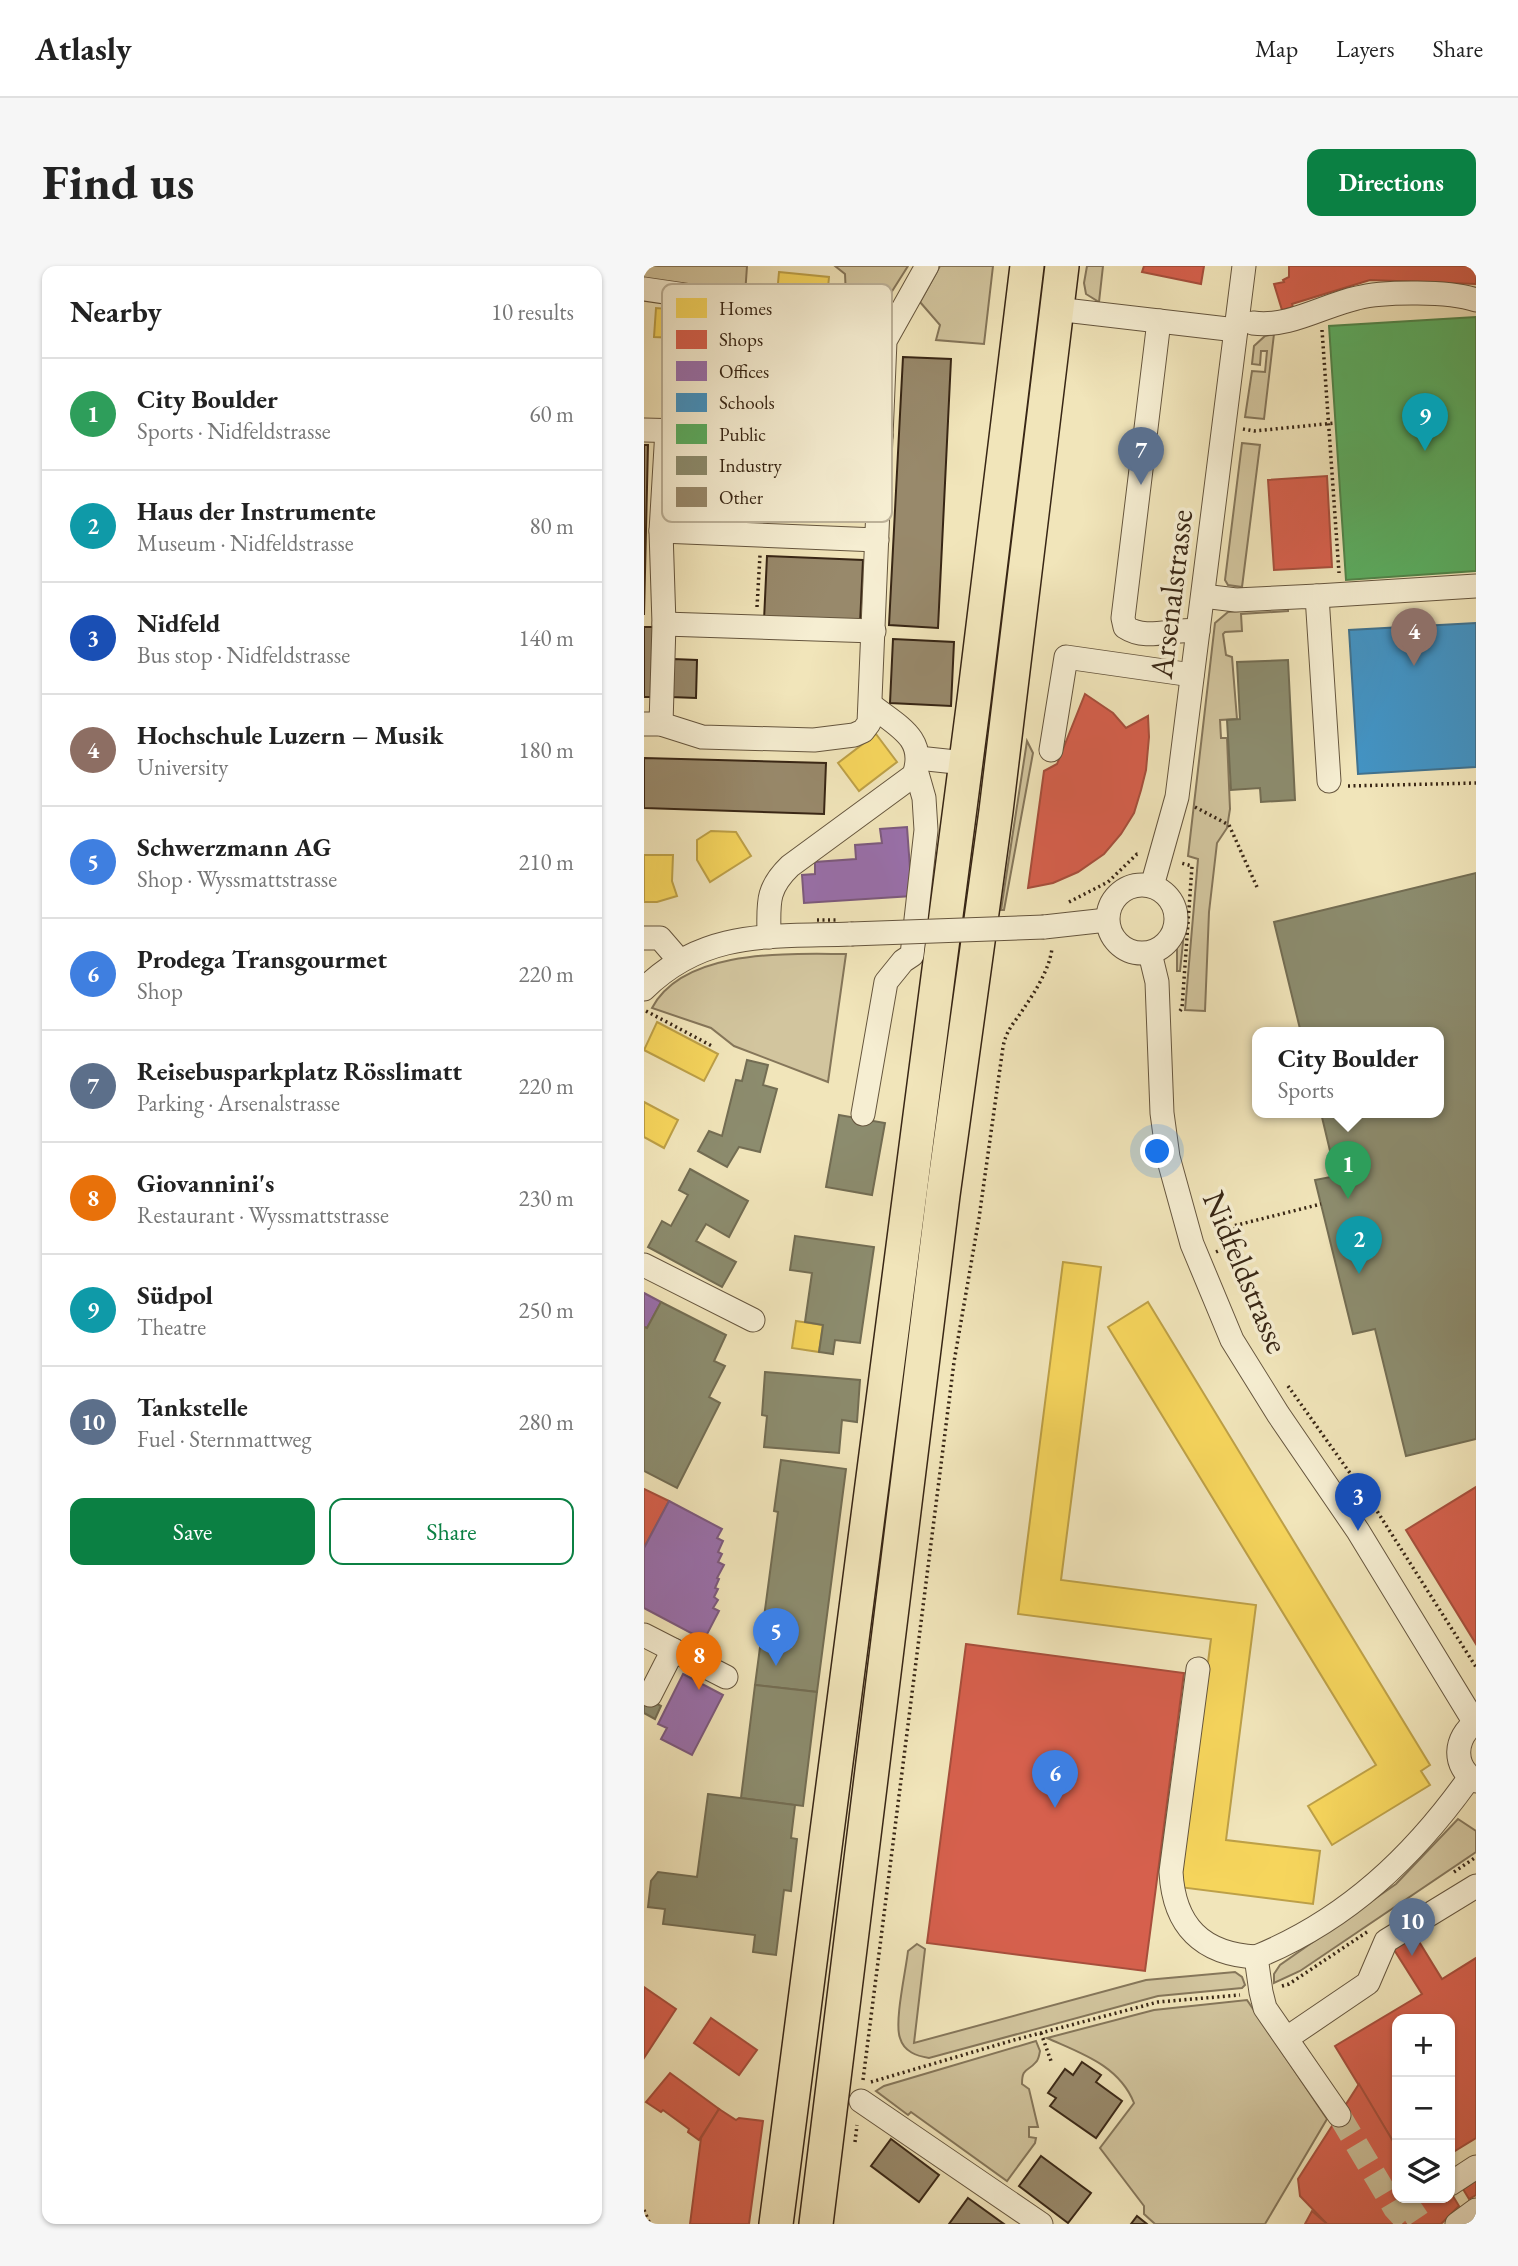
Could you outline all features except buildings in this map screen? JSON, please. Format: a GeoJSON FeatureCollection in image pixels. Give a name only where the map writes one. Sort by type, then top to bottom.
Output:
{"type":"FeatureCollection","features":[{"type":"Feature","properties":{"kind":"highway"},"geometry":{"type":"LineString","coordinates":[[816,2224],[941,1208],[996,811],[1062,266]]}},
{"type":"Feature","properties":{"kind":"highway"},"geometry":{"type":"LineString","coordinates":[[776,2224],[1009,424],[1026,270]]}},
{"type":"Feature","properties":{"kind":"street"},"geometry":{"type":"LineString","coordinates":[[892,329],[927,266]]}},
{"type":"Feature","properties":{"kind":"street","name":"Arsenalstrasse"},"geometry":{"type":"LineString","coordinates":[[1152,886],[1177,797],[1198,631],[1244,327],[1244,266]]}},
{"type":"Feature","properties":{"kind":"street"},"geometry":{"type":"LineString","coordinates":[[644,289],[662,292]]}},
{"type":"Feature","properties":{"kind":"street"},"geometry":{"type":"LineString","coordinates":[[1056,309],[1159,321],[1244,327],[1294,319],[1357,298],[1385,293],[1453,296],[1476,300]]}},
{"type":"Feature","properties":{"kind":"street"},"geometry":{"type":"LineString","coordinates":[[1159,321],[1123,618],[1125,627],[1144,635],[1185,629],[1198,631]]}},
{"type":"Feature","properties":{"kind":"street"},"geometry":{"type":"LineString","coordinates":[[655,430],[662,531],[664,624],[652,724],[702,737],[814,740],[842,738],[863,732],[869,723],[871,705],[878,522]]}},
{"type":"Feature","properties":{"kind":"street"},"geometry":{"type":"LineString","coordinates":[[662,531],[877,540]]}},
{"type":"Feature","properties":{"kind":"street"},"geometry":{"type":"LineString","coordinates":[[1203,596],[1236,600],[1476,586]]}},
{"type":"Feature","properties":{"kind":"street"},"geometry":{"type":"LineString","coordinates":[[1317,596],[1329,781]]}},
{"type":"Feature","properties":{"kind":"street"},"geometry":{"type":"LineString","coordinates":[[664,624],[874,631]]}},
{"type":"Feature","properties":{"kind":"street"},"geometry":{"type":"LineString","coordinates":[[1051,750],[1066,657],[1192,675]]}},
{"type":"Feature","properties":{"kind":"street"},"geometry":{"type":"LineString","coordinates":[[863,1114],[886,982],[903,961],[912,955],[926,830],[917,746],[908,735],[871,705]]}},
{"type":"Feature","properties":{"kind":"street"},"geometry":{"type":"LineString","coordinates":[[917,764],[965,764]]}},
{"type":"Feature","properties":{"kind":"street"},"geometry":{"type":"LineString","coordinates":[[768,937],[769,896],[775,880],[790,866],[901,787],[914,775],[917,764]]}},
{"type":"Feature","properties":{"kind":"street"},"geometry":{"type":"LineString","coordinates":[[1133,886],[1152,886],[1161,891],[1174,906],[1176,925],[1167,943],[1150,953],[1130,952],[1121,947],[1109,930],[1107,920],[1111,902],[1117,895],[1133,886]]}},
{"type":"Feature","properties":{"kind":"street"},"geometry":{"type":"LineString","coordinates":[[644,989],[679,960],[730,940],[851,934],[1049,935],[1107,920]]}},
{"type":"Feature","properties":{"kind":"street"},"geometry":{"type":"LineString","coordinates":[[644,938],[660,939],[679,960]]}},
{"type":"Feature","properties":{"kind":"street","name":"Nidfeldstrasse"},"geometry":{"type":"LineString","coordinates":[[1150,953],[1157,982],[1162,1112],[1168,1157],[1192,1244],[1232,1340],[1358,1531],[1475,1723]]}},
{"type":"Feature","properties":{"kind":"street"},"geometry":{"type":"LineString","coordinates":[[644,1265],[753,1320]]}},
{"type":"Feature","properties":{"kind":"street"},"geometry":{"type":"LineString","coordinates":[[644,1634],[726,1677]]}},
{"type":"Feature","properties":{"kind":"street"},"geometry":{"type":"LineString","coordinates":[[650,1695],[673,1650]]}},
{"type":"Feature","properties":{"kind":"street"},"geometry":{"type":"LineString","coordinates":[[1198,1669],[1171,1872],[1172,1891],[1178,1913],[1205,1944],[1236,1956],[1256,1957],[1287,1944],[1389,1873],[1473,1779],[1460,1762],[1459,1744],[1462,1735],[1475,1723]]}},
{"type":"Feature","properties":{"kind":"street"},"geometry":{"type":"LineString","coordinates":[[1287,2038],[1368,1983],[1386,1941],[1476,1886]]}},
{"type":"Feature","properties":{"kind":"street"},"geometry":{"type":"LineString","coordinates":[[1256,1957],[1265,2008],[1339,2115]]}},
{"type":"Feature","properties":{"kind":"street"},"geometry":{"type":"LineString","coordinates":[[861,2101],[1041,2224]]}},
{"type":"Feature","properties":{"kind":"street"},"geometry":{"type":"LineString","coordinates":[[1455,2181],[1476,2166]]}},
{"type":"Feature","properties":{"kind":"street"},"geometry":{"type":"LineString","coordinates":[[1457,2224],[1476,2210]]}},
{"type":"Feature","properties":{"kind":"path"},"geometry":{"type":"LineString","coordinates":[[1317,596],[1339,581],[1321,310]]}},
{"type":"Feature","properties":{"kind":"path"},"geometry":{"type":"LineString","coordinates":[[1238,429],[1254,431],[1335,424]]}},
{"type":"Feature","properties":{"kind":"path"},"geometry":{"type":"LineString","coordinates":[[757,627],[761,536]]}},
{"type":"Feature","properties":{"kind":"path"},"geometry":{"type":"LineString","coordinates":[[1329,781],[1350,787],[1476,783]]}},
{"type":"Feature","properties":{"kind":"path"},"geometry":{"type":"LineString","coordinates":[[1191,805],[1229,825],[1257,887]]}},
{"type":"Feature","properties":{"kind":"path"},"geometry":{"type":"LineString","coordinates":[[1061,905],[1108,882],[1137,854],[1192,866],[1182,1008],[1179,1012]]}},
{"type":"Feature","properties":{"kind":"path"},"geometry":{"type":"LineString","coordinates":[[1049,935],[1052,954],[1023,1010],[1010,1026],[1003,1046],[979,1218],[954,1362],[862,2085],[1158,2002],[1261,1992],[1289,1984],[1369,1931]]}},
{"type":"Feature","properties":{"kind":"path"},"geometry":{"type":"LineString","coordinates":[[644,1010],[712,1046]]}},
{"type":"Feature","properties":{"kind":"path"},"geometry":{"type":"LineString","coordinates":[[1213,1254],[1232,1245],[1233,1226],[1321,1204]]}},
{"type":"Feature","properties":{"kind":"path"},"geometry":{"type":"LineString","coordinates":[[1215,1241],[1223,1261]]}},
{"type":"Feature","properties":{"kind":"path"},"geometry":{"type":"LineString","coordinates":[[1287,1385],[1374,1507],[1476,1667]]}},
{"type":"Feature","properties":{"kind":"path"},"geometry":{"type":"LineString","coordinates":[[1448,1876],[1476,1857]]}},
{"type":"Feature","properties":{"kind":"path"},"geometry":{"type":"LineString","coordinates":[[1041,2033],[1051,2061]]}},
{"type":"Feature","properties":{"kind":"path"},"geometry":{"type":"LineString","coordinates":[[854,2151],[861,2101]]}},
{"type":"Feature","properties":{"kind":"path"},"geometry":{"type":"LineString","coordinates":[[644,2210],[650,2224]]}},
{"type":"Feature","properties":{"kind":"shaded area"},"geometry":{"type":"Polygon","coordinates":[[[644,266],[747,266],[746,284],[666,284],[644,281],[644,266]]]}},
{"type":"Feature","properties":{"kind":"shaded area"},"geometry":{"type":"Polygon","coordinates":[[[835,266],[908,266],[892,291],[892,284],[845,284],[845,274],[835,266]]]}},
{"type":"Feature","properties":{"kind":"shaded area"},"geometry":{"type":"Polygon","coordinates":[[[940,266],[993,266],[984,344],[936,340],[940,325],[920,302],[940,266]]]}},
{"type":"Feature","properties":{"kind":"shaded area"},"geometry":{"type":"Polygon","coordinates":[[[1087,266],[1103,266],[1099,302],[1086,294],[1084,283],[1087,266]]]}},
{"type":"Feature","properties":{"kind":"shaded area"},"geometry":{"type":"Polygon","coordinates":[[[1274,334],[1264,419],[1245,417],[1252,371],[1265,372],[1267,351],[1261,351],[1260,365],[1252,364],[1254,346],[1265,336],[1274,334]]]}},
{"type":"Feature","properties":{"kind":"shaded area"},"geometry":{"type":"Polygon","coordinates":[[[1242,443],[1260,445],[1242,587],[1228,585],[1225,580],[1242,443]]]}},
{"type":"Feature","properties":{"kind":"shaded area"},"geometry":{"type":"Polygon","coordinates":[[[1288,607],[1288,611],[1241,614],[1242,631],[1223,634],[1226,655],[1232,657],[1237,719],[1220,720],[1221,738],[1227,738],[1230,809],[1227,828],[1217,843],[1209,912],[1205,1011],[1185,1010],[1198,859],[1188,856],[1215,623],[1228,612],[1288,607]]]}},
{"type":"Feature","properties":{"kind":"shaded area"},"geometry":{"type":"Polygon","coordinates":[[[1027,741],[1033,753],[1004,910],[1001,910],[1027,741]]]}},
{"type":"Feature","properties":{"kind":"shaded area"},"geometry":{"type":"Polygon","coordinates":[[[1185,923],[1180,971],[1177,971],[1177,942],[1185,923]]]}},
{"type":"Feature","properties":{"kind":"shaded area"},"geometry":{"type":"Polygon","coordinates":[[[846,954],[828,1082],[734,1046],[711,1028],[652,1008],[667,988],[688,974],[712,965],[768,955],[846,954]]]}},
{"type":"Feature","properties":{"kind":"shaded area"},"geometry":{"type":"Polygon","coordinates":[[[1458,1819],[1476,1831],[1476,1852],[1300,1971],[1274,1983],[1274,1974],[1280,1965],[1396,1884],[1458,1819]]]}},
{"type":"Feature","properties":{"kind":"shaded area"},"geometry":{"type":"Polygon","coordinates":[[[917,1944],[925,1949],[914,2043],[1146,1980],[1235,1972],[1242,1977],[1245,1985],[1242,1988],[1158,1996],[929,2058],[908,2050],[902,2043],[899,2030],[899,2008],[908,1951],[917,1944]]]}},
{"type":"Feature","properties":{"kind":"shaded area"},"geometry":{"type":"Polygon","coordinates":[[[1247,2000],[1327,2119],[1265,2224],[1155,2224],[1144,2214],[1144,2206],[1100,2148],[1134,2103],[1127,2090],[1119,2079],[1097,2062],[1047,2038],[1154,2010],[1247,2000]]]}},
{"type":"Feature","properties":{"kind":"shaded area"},"geometry":{"type":"Polygon","coordinates":[[[1036,2041],[1040,2051],[1038,2058],[1024,2072],[1022,2079],[1022,2084],[1029,2089],[1038,2127],[1029,2127],[1029,2137],[1036,2138],[1035,2143],[1007,2181],[911,2112],[908,2115],[876,2091],[884,2086],[1036,2041]]]}},
{"type":"Feature","properties":{"kind":"tunnel"},"geometry":{"type":"LineString","coordinates":[[1339,2115],[1395,2209],[1409,2224]]}},
{"type":"Feature","properties":{"kind":"tunnel"},"geometry":{"type":"LineString","coordinates":[[1402,2216],[1422,2203]]}},
{"type":"Feature","properties":{"kind":"place","name":"Südpol"},"geometry":{"type":"Point","coordinates":[1425,451]}},
{"type":"Feature","properties":{"kind":"place","name":"Reisebusparkplatz Rösslimatt"},"geometry":{"type":"Point","coordinates":[1141,485]}},
{"type":"Feature","properties":{"kind":"place","name":"Hochschule Luzern – Musik"},"geometry":{"type":"Point","coordinates":[1414,666]}},
{"type":"Feature","properties":{"kind":"place","name":"City Boulder"},"geometry":{"type":"Point","coordinates":[1348,1199]}},
{"type":"Feature","properties":{"kind":"place","name":"Haus der Instrumente"},"geometry":{"type":"Point","coordinates":[1359,1274]}},
{"type":"Feature","properties":{"kind":"place","name":"Nidfeld"},"geometry":{"type":"Point","coordinates":[1358,1531]}},
{"type":"Feature","properties":{"kind":"place","name":"Schwerzmann AG"},"geometry":{"type":"Point","coordinates":[776,1666]}},
{"type":"Feature","properties":{"kind":"place","name":"Giovannini's"},"geometry":{"type":"Point","coordinates":[699,1690]}},
{"type":"Feature","properties":{"kind":"place","name":"Prodega Transgourmet"},"geometry":{"type":"Point","coordinates":[1055,1808]}},
{"type":"Feature","properties":{"kind":"place","name":"Tankstelle"},"geometry":{"type":"Point","coordinates":[1412,1956]}}]}
